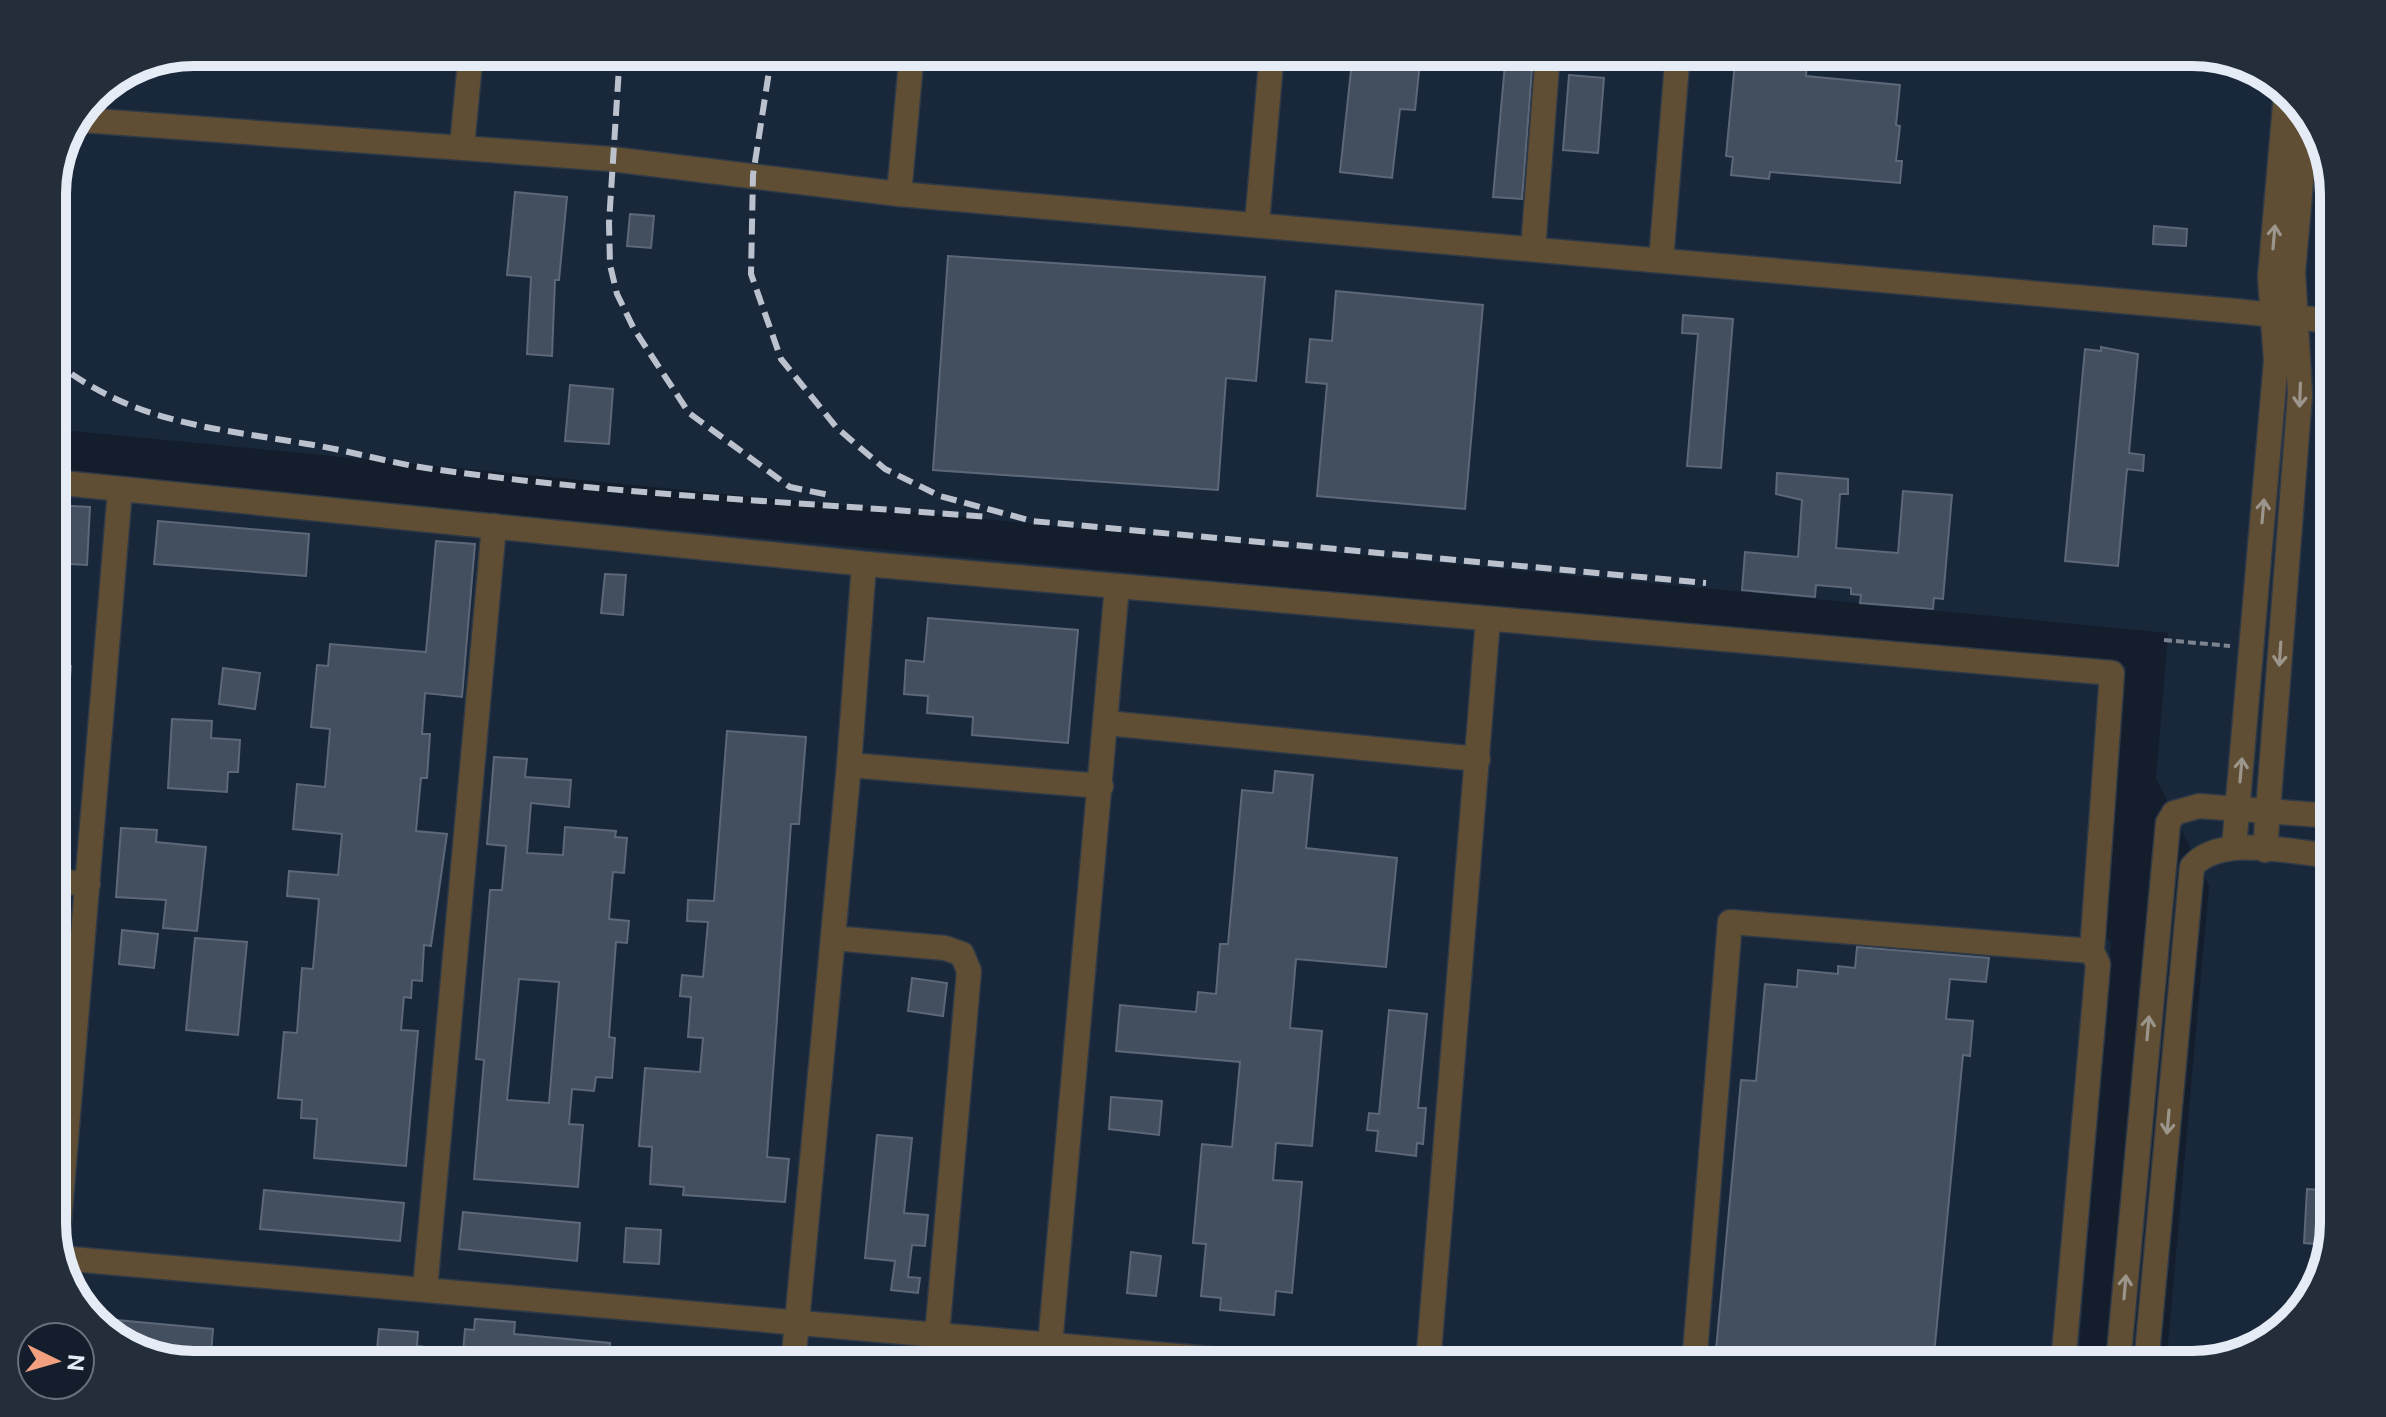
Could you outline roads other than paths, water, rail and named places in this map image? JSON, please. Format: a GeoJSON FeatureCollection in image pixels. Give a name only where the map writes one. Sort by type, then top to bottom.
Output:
{"type":"FeatureCollection","features":[{"type":"Feature","properties":{"kind":"street"},"geometry":{"type":"LineString","coordinates":[[462,146],[470,66]]}},
{"type":"Feature","properties":{"kind":"street"},"geometry":{"type":"LineString","coordinates":[[899,194],[911,66]]}},
{"type":"Feature","properties":{"kind":"street"},"geometry":{"type":"LineString","coordinates":[[1257,223],[1271,66]]}},
{"type":"Feature","properties":{"kind":"street"},"geometry":{"type":"LineString","coordinates":[[1533,249],[1547,66]]}},
{"type":"Feature","properties":{"kind":"street"},"geometry":{"type":"LineString","coordinates":[[1661,260],[1677,66]]}},
{"type":"Feature","properties":{"kind":"street"},"geometry":{"type":"LineString","coordinates":[[2265,850],[2300,394],[2285,316],[2270,277],[2285,107]]}},
{"type":"Feature","properties":{"kind":"street"},"geometry":{"type":"LineString","coordinates":[[90,121],[611,159],[899,194],[1257,223],[2320,320]]}},
{"type":"Feature","properties":{"kind":"street"},"geometry":{"type":"LineString","coordinates":[[2234,847],[2276,361],[2293,272],[2305,135]]}},
{"type":"Feature","properties":{"kind":"street"},"geometry":{"type":"LineString","coordinates":[[66,484],[864,564],[2112,673],[2092,951],[2098,964],[2064,1351]]}},
{"type":"Feature","properties":{"kind":"street"},"geometry":{"type":"LineString","coordinates":[[66,1142],[120,490]]}},
{"type":"Feature","properties":{"kind":"street"},"geometry":{"type":"LineString","coordinates":[[425,1289],[494,526]]}},
{"type":"Feature","properties":{"kind":"street"},"geometry":{"type":"LineString","coordinates":[[794,1351],[849,765],[864,564]]}},
{"type":"Feature","properties":{"kind":"street"},"geometry":{"type":"LineString","coordinates":[[1050,1345],[1117,586]]}},
{"type":"Feature","properties":{"kind":"street"},"geometry":{"type":"LineString","coordinates":[[1429,1351],[1488,619]]}},
{"type":"Feature","properties":{"kind":"street"},"geometry":{"type":"LineString","coordinates":[[1106,723],[1478,759]]}},
{"type":"Feature","properties":{"kind":"street"},"geometry":{"type":"LineString","coordinates":[[849,765],[1101,786]]}},
{"type":"Feature","properties":{"kind":"street"},"geometry":{"type":"LineString","coordinates":[[2119,1351],[2168,823],[2174,813],[2185,808],[2237,808],[2320,815]]}},
{"type":"Feature","properties":{"kind":"street"},"geometry":{"type":"LineString","coordinates":[[2147,1351],[2189,877],[2200,856],[2234,847],[2320,855]]}},
{"type":"Feature","properties":{"kind":"street"},"geometry":{"type":"LineString","coordinates":[[66,882],[88,884]]}},
{"type":"Feature","properties":{"kind":"street"},"geometry":{"type":"LineString","coordinates":[[1695,1351],[1730,922],[2092,951]]}},
{"type":"Feature","properties":{"kind":"street"},"geometry":{"type":"LineString","coordinates":[[833,938],[945,948],[962,954],[969,971],[937,1335]]}},
{"type":"Feature","properties":{"kind":"street"},"geometry":{"type":"LineString","coordinates":[[71,1259],[1119,1351]]}},
{"type":"Feature","properties":{"kind":"railway"},"geometry":{"type":"LineString","coordinates":[[619,66],[609,223],[610,265],[617,294],[634,329],[689,413],[790,487],[829,495]]}},
{"type":"Feature","properties":{"kind":"railway"},"geometry":{"type":"LineString","coordinates":[[770,66],[753,175],[751,274],[781,359],[837,428],[885,469],[940,496],[1032,521],[1706,583]]}},
{"type":"Feature","properties":{"kind":"railway"},"geometry":{"type":"LineString","coordinates":[[66,369],[113,398],[174,420],[411,465],[566,485],[988,517]]}}]}
